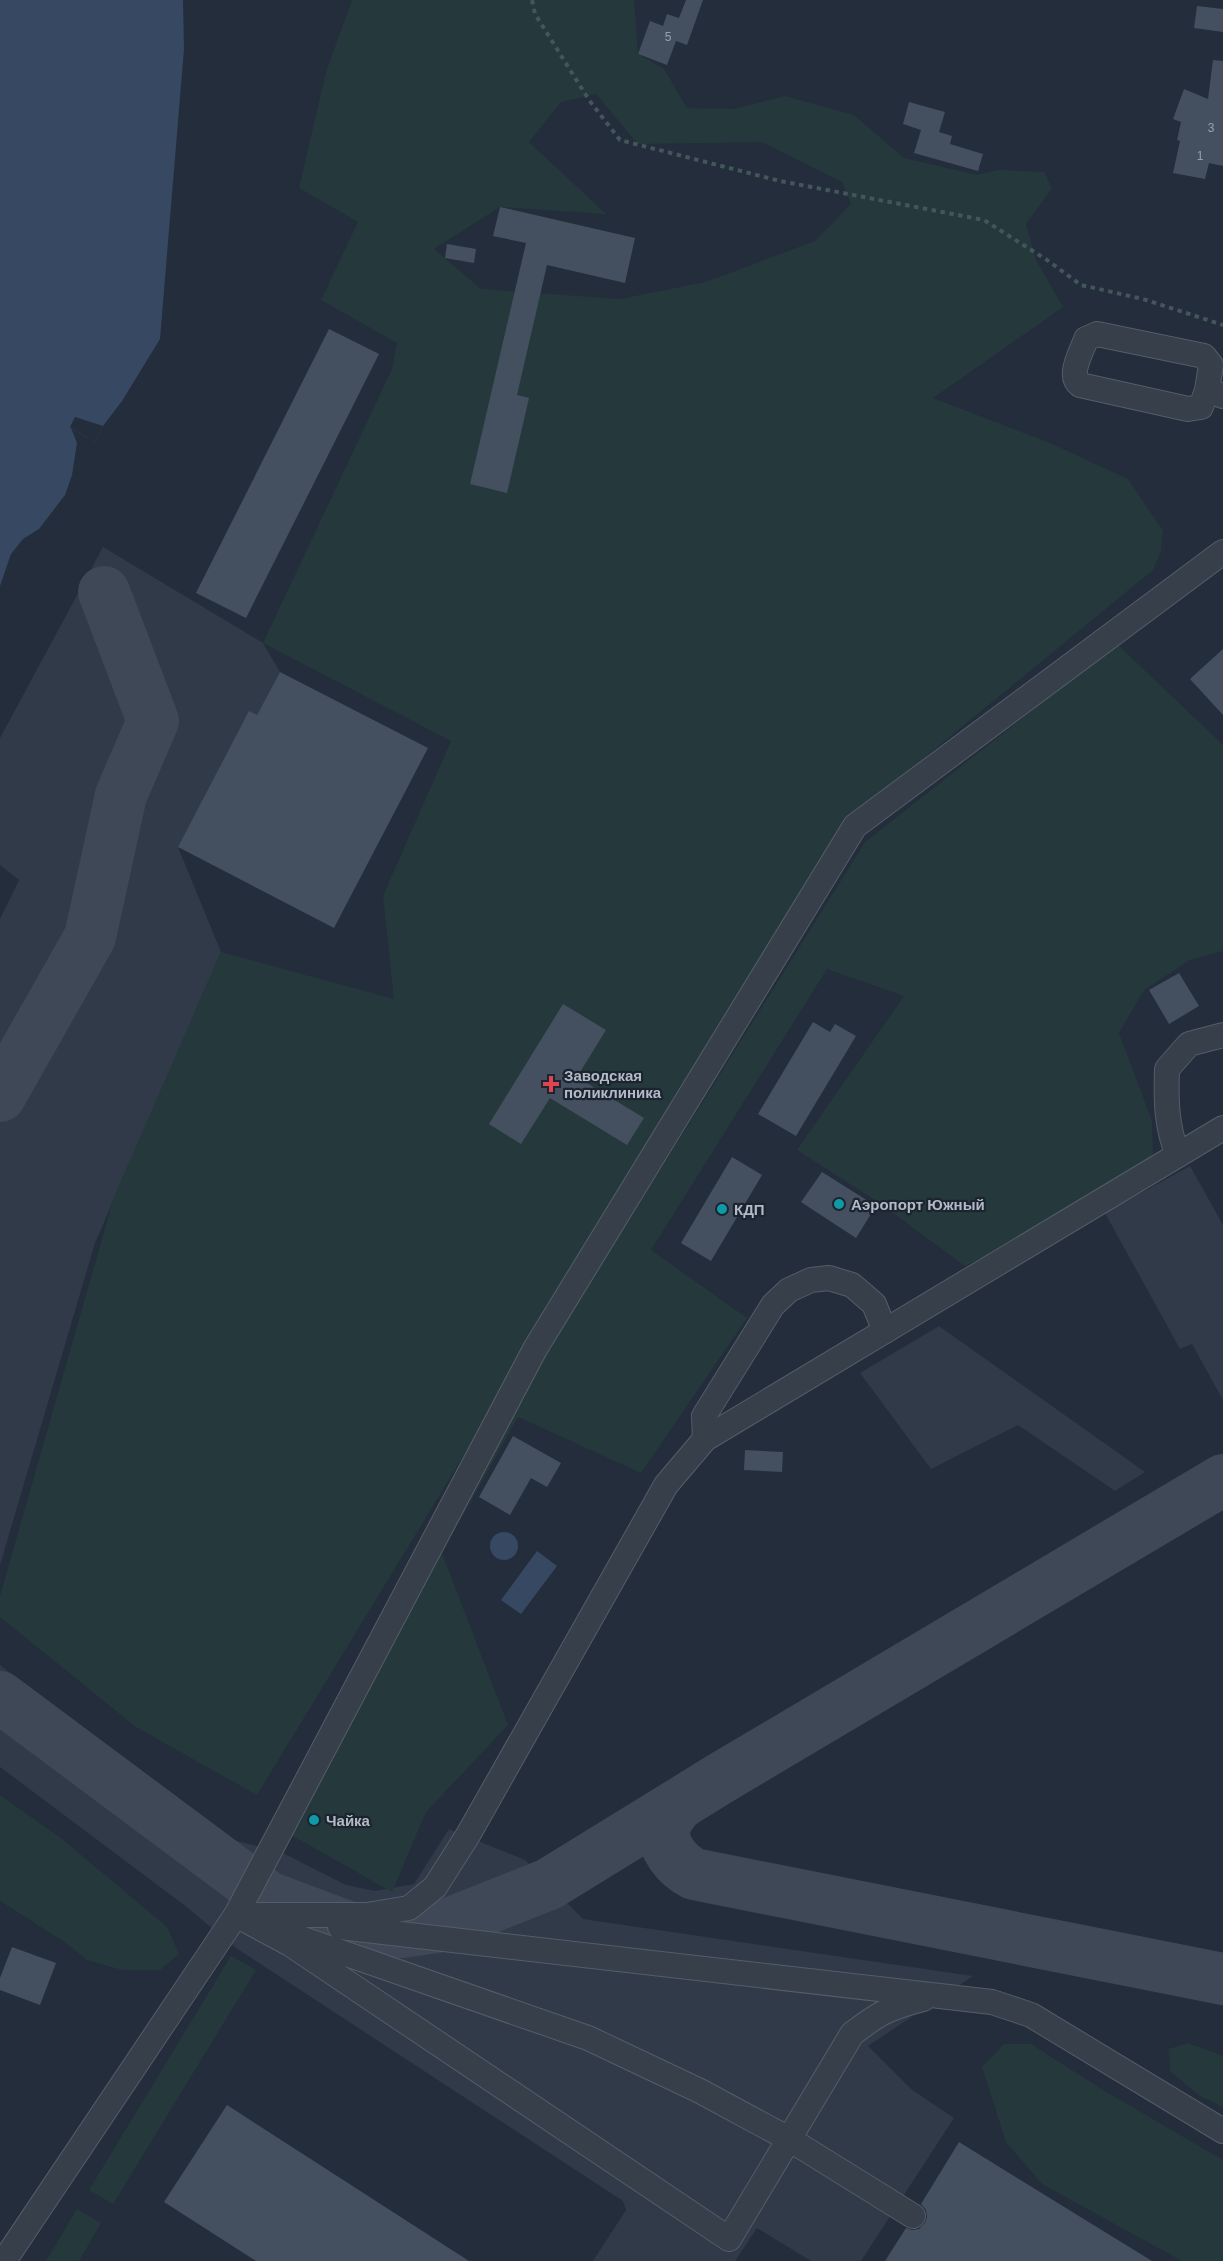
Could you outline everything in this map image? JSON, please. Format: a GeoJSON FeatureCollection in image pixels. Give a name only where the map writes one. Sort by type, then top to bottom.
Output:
{"type":"FeatureCollection","features":[{"type":"Feature","properties":{"kind":"lane"},"geometry":{"type":"LineString","coordinates":[[1097,334],[1204,356],[1210,365],[1215,393],[1201,407],[1188,410],[1080,385],[1075,382],[1074,375],[1086,339],[1097,334]]}},
{"type":"Feature","properties":{"kind":"lane"},"geometry":{"type":"LineString","coordinates":[[4,2261],[236,1915],[535,1349],[855,825],[1223,552]]}},
{"type":"Feature","properties":{"kind":"lane"},"geometry":{"type":"LineString","coordinates":[[1178,1155],[1171,1137],[1168,1115],[1167,1069],[1189,1044],[1223,1035]]}},
{"type":"Feature","properties":{"kind":"lane"},"geometry":{"type":"LineString","coordinates":[[236,1915],[367,1915],[409,1908],[435,1887],[468,1835],[666,1485],[705,1439],[1223,1128]]}},
{"type":"Feature","properties":{"kind":"lane"},"geometry":{"type":"LineString","coordinates":[[705,1439],[704,1416],[773,1305],[789,1290],[811,1280],[829,1278],[852,1285],[874,1304],[885,1331]]}},
{"type":"Feature","properties":{"kind":"lane"},"geometry":{"type":"LineString","coordinates":[[236,1915],[992,2002],[1031,2015],[1223,2131]]}},
{"type":"Feature","properties":{"kind":"lane"},"geometry":{"type":"LineString","coordinates":[[236,1915],[588,2038],[700,2091],[789,2139],[913,2216]]}},
{"type":"Feature","properties":{"kind":"lane"},"geometry":{"type":"LineString","coordinates":[[236,1915],[299,1951],[729,2239],[852,2034],[879,2013],[936,1995]]}},
{"type":"Feature","properties":{"kind":"path"},"geometry":{"type":"LineString","coordinates":[[532,0],[535,14],[589,100],[620,140],[780,181],[984,220],[1047,260],[1081,285],[1143,299],[1223,325]]}},
{"type":"Feature","properties":{"kind":"shaded area"},"geometry":{"type":"Polygon","coordinates":[[[103,547],[263,643],[280,672],[178,847],[221,952],[95,1243],[0,1565],[0,919],[19,880],[0,865],[0,738],[103,547]]]}},
{"type":"Feature","properties":{"kind":"shaded area"},"geometry":{"type":"Polygon","coordinates":[[[1190,1166],[1223,1225],[1223,1400],[1192,1344],[1180,1349],[1105,1213],[1190,1166]]]}},
{"type":"Feature","properties":{"kind":"shaded area"},"geometry":{"type":"Polygon","coordinates":[[[939,1326],[1145,1472],[1115,1491],[1018,1425],[931,1469],[860,1373],[939,1326]]]}},
{"type":"Feature","properties":{"kind":"shaded area"},"geometry":{"type":"Polygon","coordinates":[[[0,1665],[224,1838],[281,1852],[346,1885],[375,1891],[414,1884],[449,1829],[525,1860],[583,1919],[973,1976],[868,2046],[911,2089],[954,2118],[861,2261],[811,2261],[757,2228],[735,2261],[593,2261],[626,2210],[623,2201],[236,1948],[184,1905],[0,1767],[0,1665]]]}},
{"type":"Feature","properties":{"kind":"green space"},"geometry":{"type":"Polygon","coordinates":[[[352,0],[634,0],[638,54],[664,69],[687,108],[734,109],[785,96],[854,115],[904,158],[977,175],[998,170],[1044,172],[1052,188],[1026,224],[1036,260],[1063,307],[933,398],[1050,443],[1128,479],[1163,531],[1161,551],[1153,570],[852,817],[257,1795],[136,1727],[0,1617],[0,1596],[114,1197],[221,952],[394,999],[383,896],[451,741],[263,643],[392,369],[397,343],[321,300],[358,222],[299,188],[326,72],[352,0]],[[596,94],[561,102],[529,142],[606,214],[500,207],[434,249],[481,289],[620,299],[706,282],[815,241],[851,204],[842,182],[762,142],[638,144],[596,94]]]}},
{"type":"Feature","properties":{"kind":"green space"},"geometry":{"type":"Polygon","coordinates":[[[1117,644],[1223,745],[1223,951],[1190,960],[1144,990],[1119,1033],[1152,1121],[1153,1158],[1121,1192],[965,1266],[878,1202],[797,1150],[904,996],[827,969],[651,1250],[747,1318],[641,1473],[518,1417],[442,1553],[508,1725],[426,1812],[392,1892],[277,1827],[546,1353],[865,842],[1117,644]]]}},
{"type":"Feature","properties":{"kind":"green space"},"geometry":{"type":"Polygon","coordinates":[[[0,1795],[62,1839],[167,1927],[179,1954],[160,1970],[122,1970],[87,1960],[65,1942],[0,1901],[0,1795]]]}},
{"type":"Feature","properties":{"kind":"green space"},"geometry":{"type":"Polygon","coordinates":[[[231,1956],[256,1970],[113,2204],[89,2190],[231,1956]]]}},
{"type":"Feature","properties":{"kind":"green space"},"geometry":{"type":"Polygon","coordinates":[[[1188,2043],[1223,2056],[1223,2107],[1200,2096],[1170,2071],[1169,2049],[1188,2043]]]}},
{"type":"Feature","properties":{"kind":"green space"},"geometry":{"type":"Polygon","coordinates":[[[1004,2044],[1031,2044],[1103,2090],[1223,2160],[1223,2261],[1182,2261],[1042,2184],[1006,2142],[982,2067],[1004,2044]]]}},
{"type":"Feature","properties":{"kind":"green space"},"geometry":{"type":"Polygon","coordinates":[[[77,2209],[101,2223],[79,2261],[46,2261],[77,2209]]]}},
{"type":"Feature","properties":{"kind":"water"},"geometry":{"type":"Polygon","coordinates":[[[0,0],[183,0],[184,49],[160,339],[95,442],[71,428],[77,443],[72,475],[65,495],[39,529],[23,539],[11,554],[0,586],[0,0]]]}},
{"type":"Feature","properties":{"kind":"water"},"geometry":{"type":"Polygon","coordinates":[[[504,1532],[514,1536],[518,1546],[514,1556],[504,1560],[494,1556],[490,1546],[494,1536],[504,1532]]]}},
{"type":"Feature","properties":{"kind":"water"},"geometry":{"type":"Polygon","coordinates":[[[537,1551],[557,1566],[521,1614],[501,1600],[537,1551]]]}},
{"type":"Feature","properties":{"kind":"pier"},"geometry":{"type":"Polygon","coordinates":[[[75,417],[103,426],[95,442],[70,427],[75,417]]]}},
{"type":"Feature","properties":{"kind":"building"},"geometry":{"type":"Polygon","coordinates":[[[686,0],[703,0],[687,45],[676,41],[667,65],[638,54],[650,21],[663,26],[667,14],[679,18],[686,0]]]}},
{"type":"Feature","properties":{"kind":"building"},"geometry":{"type":"Polygon","coordinates":[[[1197,6],[1223,9],[1223,32],[1194,28],[1197,6]]]}},
{"type":"Feature","properties":{"kind":"building"},"geometry":{"type":"Polygon","coordinates":[[[1213,60],[1223,61],[1223,166],[1209,163],[1205,179],[1173,173],[1180,141],[1177,140],[1181,122],[1173,119],[1184,89],[1208,99],[1213,60]]]}},
{"type":"Feature","properties":{"kind":"building"},"geometry":{"type":"Polygon","coordinates":[[[909,102],[945,112],[939,132],[952,136],[950,144],[983,154],[978,171],[914,153],[921,130],[903,124],[909,102]]]}},
{"type":"Feature","properties":{"kind":"building"},"geometry":{"type":"Polygon","coordinates":[[[500,207],[635,238],[625,283],[547,265],[517,395],[529,398],[507,493],[470,484],[526,243],[493,236],[500,207]]]}},
{"type":"Feature","properties":{"kind":"building"},"geometry":{"type":"Polygon","coordinates":[[[447,244],[476,249],[474,263],[445,258],[447,244]]]}},
{"type":"Feature","properties":{"kind":"building"},"geometry":{"type":"Polygon","coordinates":[[[329,329],[379,354],[246,618],[196,593],[329,329]]]}},
{"type":"Feature","properties":{"kind":"building"},"geometry":{"type":"Polygon","coordinates":[[[1223,649],[1223,715],[1190,679],[1223,649]]]}},
{"type":"Feature","properties":{"kind":"building"},"geometry":{"type":"Polygon","coordinates":[[[280,672],[428,748],[334,928],[178,847],[249,711],[257,715],[280,672]]]}},
{"type":"Feature","properties":{"kind":"building"},"geometry":{"type":"Polygon","coordinates":[[[1179,973],[1199,1006],[1169,1024],[1149,990],[1179,973]]]}},
{"type":"Feature","properties":{"kind":"building","name":"Заводская поликлиника"},"geometry":{"type":"Polygon","coordinates":[[[563,1004],[606,1030],[577,1077],[644,1118],[627,1145],[550,1098],[521,1144],[489,1124],[563,1004]]]}},
{"type":"Feature","properties":{"kind":"building"},"geometry":{"type":"Polygon","coordinates":[[[813,1022],[830,1032],[835,1024],[856,1036],[796,1136],[758,1114],[813,1022]]]}},
{"type":"Feature","properties":{"kind":"building","name":"КДП"},"geometry":{"type":"Polygon","coordinates":[[[732,1157],[762,1175],[711,1261],[681,1243],[732,1157]]]}},
{"type":"Feature","properties":{"kind":"building","name":"Аэропорт Южный"},"geometry":{"type":"Polygon","coordinates":[[[822,1172],[876,1206],[856,1238],[801,1202],[822,1172]]]}},
{"type":"Feature","properties":{"kind":"building"},"geometry":{"type":"Polygon","coordinates":[[[513,1436],[561,1463],[547,1487],[531,1478],[510,1515],[479,1497],[513,1436]]]}},
{"type":"Feature","properties":{"kind":"building"},"geometry":{"type":"Polygon","coordinates":[[[745,1450],[783,1452],[782,1472],[744,1470],[745,1450]]]}},
{"type":"Feature","properties":{"kind":"building"},"geometry":{"type":"Polygon","coordinates":[[[12,1947],[56,1963],[40,2005],[0,1990],[0,1978],[12,1947]]]}},
{"type":"Feature","properties":{"kind":"building"},"geometry":{"type":"Polygon","coordinates":[[[227,2105],[469,2261],[256,2261],[164,2202],[227,2105]]]}},
{"type":"Feature","properties":{"kind":"building"},"geometry":{"type":"Polygon","coordinates":[[[959,2142],[1152,2261],[885,2261],[906,2228],[919,2229],[925,2223],[926,2210],[921,2204],[959,2142]]]}},
{"type":"Feature","properties":{"kind":"taxiway"},"geometry":{"type":"LineString","coordinates":[[0,1096],[90,937],[121,795],[153,721],[104,592]]}},
{"type":"Feature","properties":{"kind":"taxiway"},"geometry":{"type":"LineString","coordinates":[[0,1697],[268,1897],[351,1928],[402,1932],[443,1926],[549,1884],[721,1778],[1223,1480]]}},
{"type":"Feature","properties":{"kind":"taxiway"},"geometry":{"type":"LineString","coordinates":[[678,1805],[666,1823],[665,1841],[676,1861],[694,1874],[1223,1979]]}},
{"type":"Feature","properties":{"kind":"place","name":"Заводская поликлиника"},"geometry":{"type":"Point","coordinates":[551,1084]}},
{"type":"Feature","properties":{"kind":"place","name":"Аэропорт Южный"},"geometry":{"type":"Point","coordinates":[839,1204]}},
{"type":"Feature","properties":{"kind":"place","name":"КДП"},"geometry":{"type":"Point","coordinates":[722,1209]}},
{"type":"Feature","properties":{"kind":"place","name":"Чайка"},"geometry":{"type":"Point","coordinates":[314,1820]}}]}
